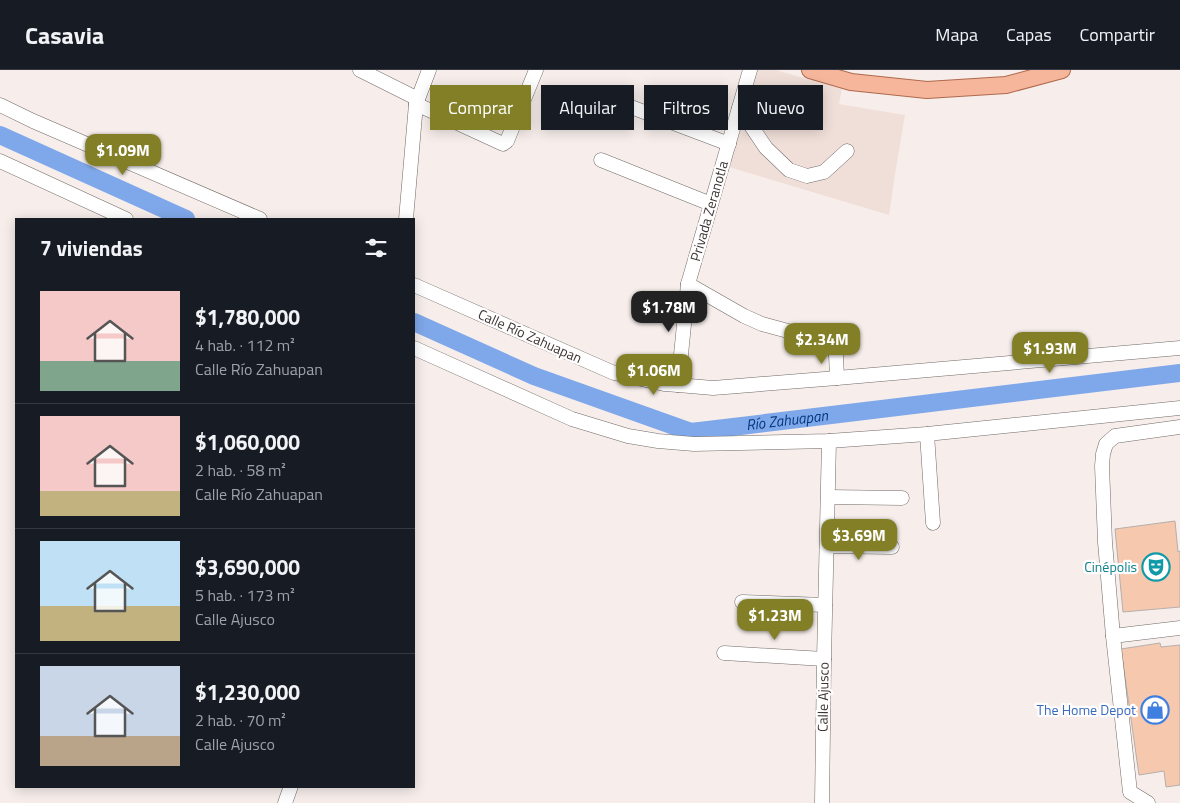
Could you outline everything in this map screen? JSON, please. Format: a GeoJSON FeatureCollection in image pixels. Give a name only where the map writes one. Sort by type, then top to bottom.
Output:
{"type":"FeatureCollection","features":[{"type":"Feature","properties":{"kind":"main road"},"geometry":{"type":"LineString","coordinates":[[810,70],[927,90],[1006,85],[1062,70]]}},
{"type":"Feature","properties":{"kind":"street"},"geometry":{"type":"LineString","coordinates":[[360,70],[503,144],[507,141],[536,70]]}},
{"type":"Feature","properties":{"kind":"street"},"geometry":{"type":"LineString","coordinates":[[406,218],[417,101],[429,70]]}},
{"type":"Feature","properties":{"kind":"street","name":"Privada Zeranotla"},"geometry":{"type":"LineString","coordinates":[[746,85],[750,70]]}},
{"type":"Feature","properties":{"kind":"street"},"geometry":{"type":"LineString","coordinates":[[0,105],[33,122],[258,218]]}},
{"type":"Feature","properties":{"kind":"street"},"geometry":{"type":"LineString","coordinates":[[634,108],[729,144]]}},
{"type":"Feature","properties":{"kind":"street","name":"Privada Zeranotla"},"geometry":{"type":"LineString","coordinates":[[678,385],[688,284],[738,112]]}},
{"type":"Feature","properties":{"kind":"street"},"geometry":{"type":"LineString","coordinates":[[754,130],[766,148],[788,170],[807,176],[824,172],[847,151]]}},
{"type":"Feature","properties":{"kind":"street"},"geometry":{"type":"LineString","coordinates":[[601,160],[712,204]]}},
{"type":"Feature","properties":{"kind":"street"},"geometry":{"type":"LineString","coordinates":[[0,161],[124,218]]}},
{"type":"Feature","properties":{"kind":"street"},"geometry":{"type":"LineString","coordinates":[[688,284],[762,324],[821,340],[832,346],[836,355],[837,378]]}},
{"type":"Feature","properties":{"kind":"street","name":"Calle Río Zahuapan"},"geometry":{"type":"LineString","coordinates":[[415,285],[614,373],[664,384],[713,388],[1180,348]]}},
{"type":"Feature","properties":{"kind":"street"},"geometry":{"type":"LineString","coordinates":[[415,348],[572,419],[628,436],[694,444],[830,441],[927,434],[1180,408]]}},
{"type":"Feature","properties":{"kind":"street"},"geometry":{"type":"LineString","coordinates":[[1148,803],[1130,792],[1105,542],[1103,454],[1106,444],[1115,436],[1180,427]]}},
{"type":"Feature","properties":{"kind":"street"},"geometry":{"type":"LineString","coordinates":[[927,434],[933,524]]}},
{"type":"Feature","properties":{"kind":"street","name":"Calle Ajusco"},"geometry":{"type":"LineString","coordinates":[[822,803],[830,441]]}},
{"type":"Feature","properties":{"kind":"street"},"geometry":{"type":"LineString","coordinates":[[828,497],[902,498]]}},
{"type":"Feature","properties":{"kind":"street"},"geometry":{"type":"LineString","coordinates":[[827,546],[892,546]]}},
{"type":"Feature","properties":{"kind":"street"},"geometry":{"type":"LineString","coordinates":[[742,602],[825,605]]}},
{"type":"Feature","properties":{"kind":"street"},"geometry":{"type":"LineString","coordinates":[[1113,636],[1180,628]]}},
{"type":"Feature","properties":{"kind":"street"},"geometry":{"type":"LineString","coordinates":[[724,653],[824,659]]}},
{"type":"Feature","properties":{"kind":"street"},"geometry":{"type":"LineString","coordinates":[[285,803],[291,788]]}},
{"type":"Feature","properties":{"kind":"shaded area"},"geometry":{"type":"Polygon","coordinates":[[[755,70],[776,70],[842,89],[839,104],[905,115],[889,215],[729,167],[739,130],[823,130],[823,85],[751,85],[755,70]]]}},
{"type":"Feature","properties":{"kind":"building"},"geometry":{"type":"Polygon","coordinates":[[[1175,521],[1178,552],[1180,551],[1180,607],[1123,612],[1115,529],[1175,521]]]}},
{"type":"Feature","properties":{"kind":"building","name":"The Home Depot"},"geometry":{"type":"Polygon","coordinates":[[[1160,643],[1161,647],[1180,645],[1180,785],[1166,787],[1164,771],[1139,775],[1121,649],[1160,643]]]}},
{"type":"Feature","properties":{"kind":"waterway","name":"Río Zahuapan"},"geometry":{"type":"LineString","coordinates":[[0,135],[184,218]]}},
{"type":"Feature","properties":{"kind":"waterway","name":"Río Zahuapan"},"geometry":{"type":"LineString","coordinates":[[415,322],[534,376],[691,432],[1180,373]]}},
{"type":"Feature","properties":{"kind":"place","name":"Cinépolis"},"geometry":{"type":"Point","coordinates":[1156,567]}},
{"type":"Feature","properties":{"kind":"place","name":"The Home Depot"},"geometry":{"type":"Point","coordinates":[1155,710]}}]}
